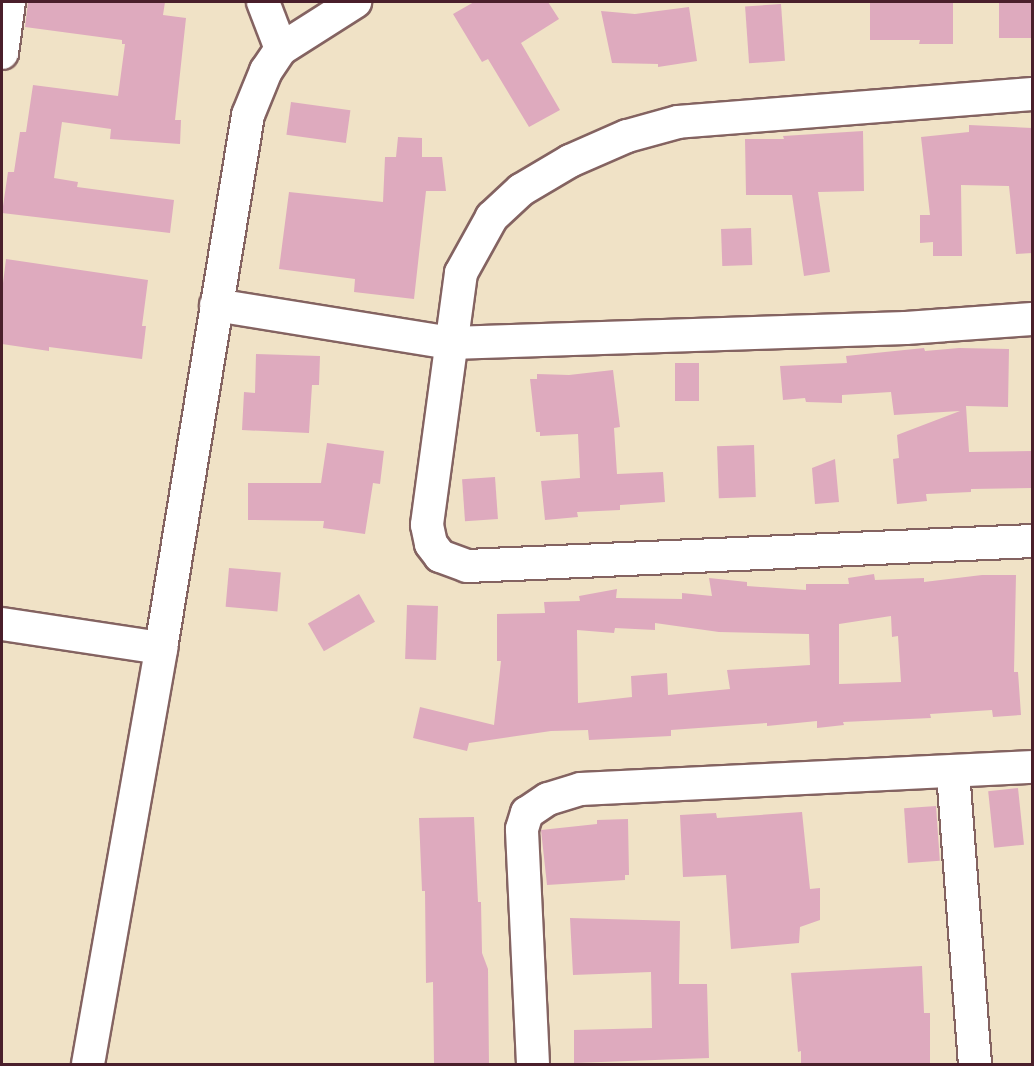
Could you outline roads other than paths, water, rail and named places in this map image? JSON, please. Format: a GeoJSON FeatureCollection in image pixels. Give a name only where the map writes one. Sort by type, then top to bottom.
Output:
{"type":"FeatureCollection","features":[{"type":"Feature","properties":{"kind":"street"},"geometry":{"type":"LineString","coordinates":[[2,53],[9,2]]}},
{"type":"Feature","properties":{"kind":"street"},"geometry":{"type":"LineString","coordinates":[[263,2],[281,49]]}},
{"type":"Feature","properties":{"kind":"street"},"geometry":{"type":"LineString","coordinates":[[88,1065],[161,648],[248,116],[266,72],[281,49],[355,2]]}},
{"type":"Feature","properties":{"kind":"street"},"geometry":{"type":"LineString","coordinates":[[1032,94],[678,122],[627,136],[570,161],[521,190],[492,217],[461,273],[426,525],[431,544],[440,556],[455,563],[479,565],[1032,541]]}},
{"type":"Feature","properties":{"kind":"street"},"geometry":{"type":"LineString","coordinates":[[216,305],[451,343],[906,328],[1032,319]]}},
{"type":"Feature","properties":{"kind":"street"},"geometry":{"type":"LineString","coordinates":[[2,624],[161,648]]}},
{"type":"Feature","properties":{"kind":"street"},"geometry":{"type":"LineString","coordinates":[[533,1065],[522,829],[527,813],[548,799],[581,789],[1032,767]]}},
{"type":"Feature","properties":{"kind":"street"},"geometry":{"type":"LineString","coordinates":[[953,772],[975,1065]]}}]}
